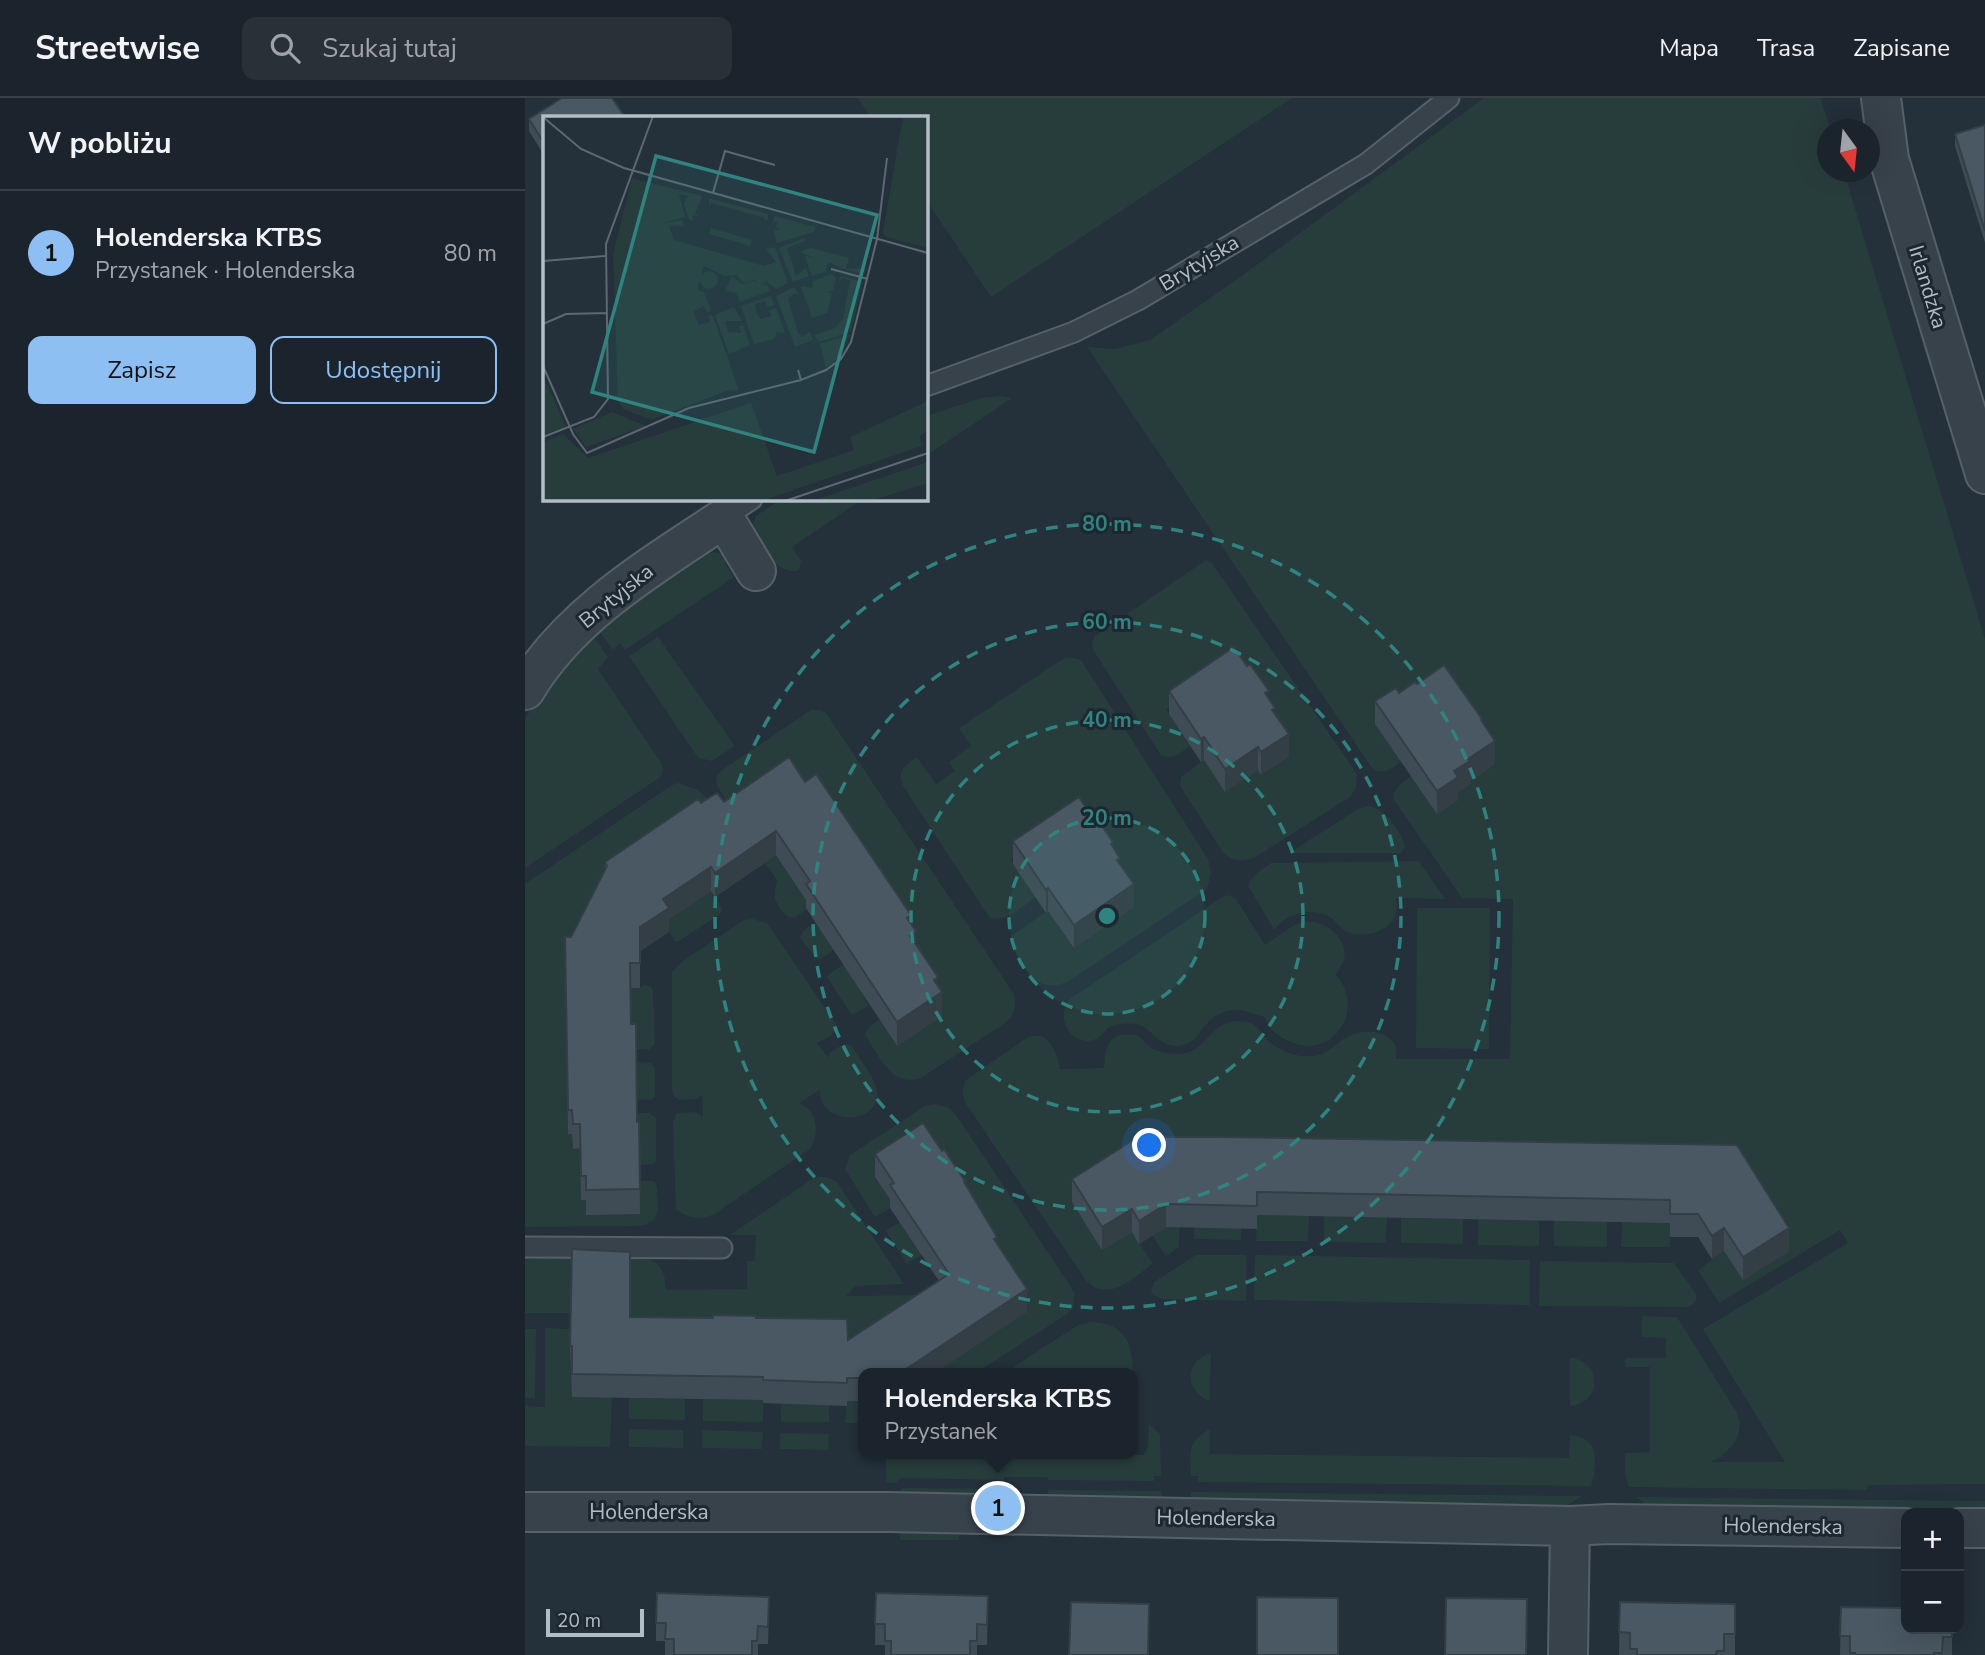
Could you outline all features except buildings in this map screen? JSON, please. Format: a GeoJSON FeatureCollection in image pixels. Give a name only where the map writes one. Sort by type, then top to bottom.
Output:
{"type":"FeatureCollection","features":[{"type":"Feature","properties":{"kind":"street","name":"Irlandzka"},"geometry":{"type":"LineString","coordinates":[[1881,98],[1889,159],[1985,474]]}},
{"type":"Feature","properties":{"kind":"street","name":"Brytyjska"},"geometry":{"type":"LineString","coordinates":[[525,690],[550,655],[586,618],[653,565],[738,508],[756,571]]}},
{"type":"Feature","properties":{"kind":"street","name":"Holenderska"},"geometry":{"type":"LineString","coordinates":[[525,1511],[902,1512],[1570,1526],[1609,1524],[1901,1528]]}},
{"type":"Feature","properties":{"kind":"street"},"geometry":{"type":"LineString","coordinates":[[1568,1655],[1570,1526]]}},
{"type":"Feature","properties":{"kind":"street"},"geometry":{"type":"LineString","coordinates":[[1964,1528],[1985,1528]]}},
{"type":"Feature","properties":{"kind":"lane","name":"Brytyjska"},"geometry":{"type":"LineString","coordinates":[[927,386],[1074,332],[1138,300],[1366,164],[1449,98]]}},
{"type":"Feature","properties":{"kind":"lane"},"geometry":{"type":"LineString","coordinates":[[525,1247],[722,1248]]}},
{"type":"Feature","properties":{"kind":"green space"},"geometry":{"type":"Polygon","coordinates":[[[858,98],[1292,98],[991,297],[927,201],[927,116],[870,116],[858,98]]]}},
{"type":"Feature","properties":{"kind":"green space"},"geometry":{"type":"Polygon","coordinates":[[[1484,98],[1820,98],[1827,119],[1817,119],[1817,182],[1847,182],[1985,639],[1985,1484],[1868,1485],[1867,1490],[1629,1487],[1625,1474],[1625,1453],[1650,1452],[1650,1367],[1626,1367],[1625,1358],[1666,1358],[1666,1338],[1642,1337],[1642,1316],[1677,1317],[1737,1413],[1740,1423],[1735,1442],[1721,1457],[1711,1462],[1785,1462],[1703,1329],[1848,1243],[1840,1230],[1719,1303],[1698,1270],[1724,1251],[1752,1193],[1219,1160],[1132,1232],[1153,1264],[1128,1282],[1102,1290],[1085,1279],[966,1104],[963,1089],[966,1080],[1028,1037],[1037,1036],[1043,1037],[1051,1044],[1060,1069],[1104,1068],[1110,1041],[1114,1037],[1127,1034],[1137,1035],[1155,1050],[1182,1054],[1199,1046],[1219,1027],[1238,1021],[1251,1023],[1281,1050],[1301,1056],[1323,1053],[1349,1036],[1376,1032],[1389,1037],[1393,1042],[1396,1059],[1510,1059],[1513,899],[1462,898],[1394,800],[1394,796],[1398,786],[1411,776],[1437,813],[1457,800],[1376,724],[1401,762],[1383,772],[1372,768],[1087,347],[1115,349],[1150,340],[1484,98]]]}},
{"type":"Feature","properties":{"kind":"green space"},"geometry":{"type":"Polygon","coordinates":[[[981,398],[1012,398],[927,455],[927,416],[981,398]]]}},
{"type":"Feature","properties":{"kind":"green space"},"geometry":{"type":"Polygon","coordinates":[[[780,500],[862,500],[792,547],[801,561],[799,570],[793,571],[776,564],[751,528],[756,516],[780,500]]]}},
{"type":"Feature","properties":{"kind":"green space"},"geometry":{"type":"Polygon","coordinates":[[[714,552],[732,558],[725,564],[734,577],[625,650],[620,643],[613,650],[599,631],[668,576],[714,552]]]}},
{"type":"Feature","properties":{"kind":"green space"},"geometry":{"type":"Polygon","coordinates":[[[1206,560],[1212,563],[1357,774],[1356,788],[1350,797],[1254,858],[1245,860],[1233,859],[1222,851],[1180,786],[1181,777],[1204,760],[1225,792],[1258,770],[1262,775],[1288,758],[1185,696],[1166,709],[1190,746],[1173,757],[1161,755],[1093,650],[1092,643],[1095,636],[1206,560]]]}},
{"type":"Feature","properties":{"kind":"green space"},"geometry":{"type":"Polygon","coordinates":[[[592,634],[608,657],[598,669],[661,763],[662,773],[659,778],[525,868],[525,719],[538,697],[592,634]]]}},
{"type":"Feature","properties":{"kind":"green space"},"geometry":{"type":"Polygon","coordinates":[[[658,637],[735,746],[712,761],[699,758],[694,752],[629,656],[658,637]]]}},
{"type":"Feature","properties":{"kind":"green space"},"geometry":{"type":"Polygon","coordinates":[[[1064,658],[1081,660],[1208,859],[1211,873],[1207,889],[1069,981],[1049,986],[1040,983],[1022,964],[1013,949],[1011,936],[1048,911],[1074,948],[1134,907],[1030,847],[1011,860],[1036,897],[1007,916],[995,919],[989,917],[903,786],[901,772],[917,757],[936,784],[955,771],[949,762],[971,746],[959,728],[1064,658]]]}},
{"type":"Feature","properties":{"kind":"green space"},"geometry":{"type":"Polygon","coordinates":[[[811,710],[826,713],[1014,994],[1015,1008],[1008,1021],[921,1078],[902,1079],[895,1075],[866,1037],[867,1029],[879,1020],[897,1046],[906,963],[745,829],[717,786],[716,777],[722,770],[811,710]]]}},
{"type":"Feature","properties":{"kind":"green space"},"geometry":{"type":"Polygon","coordinates":[[[678,783],[698,790],[708,799],[565,962],[568,1134],[572,1134],[573,1148],[585,1148],[581,1200],[640,1181],[653,1181],[656,1183],[658,1211],[652,1221],[639,1226],[525,1227],[525,884],[678,783]]]}},
{"type":"Feature","properties":{"kind":"green space"},"geometry":{"type":"Polygon","coordinates":[[[1368,806],[1380,811],[1396,828],[1405,847],[1401,853],[1289,853],[1358,809],[1368,806]]]}},
{"type":"Feature","properties":{"kind":"green space"},"geometry":{"type":"Polygon","coordinates":[[[776,855],[814,902],[795,917],[785,914],[775,898],[777,880],[765,863],[776,855]]]}},
{"type":"Feature","properties":{"kind":"green space"},"geometry":{"type":"Polygon","coordinates":[[[1419,861],[1445,899],[1396,898],[1397,912],[1389,925],[1364,935],[1350,933],[1328,916],[1314,912],[1291,916],[1274,930],[1249,887],[1254,876],[1271,863],[1419,861]]]}},
{"type":"Feature","properties":{"kind":"green space"},"geometry":{"type":"Polygon","coordinates":[[[711,891],[722,909],[720,914],[675,941],[663,923],[711,891]]]}},
{"type":"Feature","properties":{"kind":"green space"},"geometry":{"type":"Polygon","coordinates":[[[1229,895],[1236,899],[1265,945],[1288,928],[1304,922],[1326,926],[1339,937],[1343,944],[1344,959],[1336,975],[1345,989],[1348,1003],[1340,1030],[1330,1039],[1317,1045],[1303,1046],[1276,1034],[1265,1017],[1239,1010],[1217,1015],[1193,1040],[1178,1046],[1165,1044],[1147,1029],[1136,1024],[1113,1026],[1098,1038],[1089,1041],[1080,1040],[1070,1032],[1063,1017],[1070,999],[1222,897],[1229,895]]]}},
{"type":"Feature","properties":{"kind":"green space"},"geometry":{"type":"Polygon","coordinates":[[[1417,908],[1490,908],[1489,1049],[1416,1048],[1417,908]]]}},
{"type":"Feature","properties":{"kind":"green space"},"geometry":{"type":"Polygon","coordinates":[[[824,917],[842,944],[817,959],[800,938],[804,930],[824,917]]]}},
{"type":"Feature","properties":{"kind":"green space"},"geometry":{"type":"Polygon","coordinates":[[[753,919],[767,923],[836,1024],[832,1034],[817,1043],[829,1058],[829,1053],[842,1045],[851,1045],[874,1082],[876,1100],[871,1110],[851,1117],[839,1116],[829,1111],[822,1102],[820,1090],[799,1103],[810,1111],[815,1123],[815,1136],[810,1149],[716,1213],[701,1218],[691,1217],[676,1210],[673,1122],[677,1113],[696,1112],[703,1117],[702,1095],[697,1099],[679,1100],[672,1091],[672,972],[680,963],[744,920],[753,919]]]}},
{"type":"Feature","properties":{"kind":"green space"},"geometry":{"type":"Polygon","coordinates":[[[852,959],[870,986],[861,992],[869,1006],[854,1014],[851,1014],[827,977],[852,959]]]}},
{"type":"Feature","properties":{"kind":"green space"},"geometry":{"type":"Polygon","coordinates":[[[651,986],[653,991],[655,1044],[649,1050],[626,1048],[630,988],[651,986]]]}},
{"type":"Feature","properties":{"kind":"green space"},"geometry":{"type":"Polygon","coordinates":[[[639,1062],[651,1063],[655,1068],[655,1097],[651,1100],[627,1099],[639,1062]]]}},
{"type":"Feature","properties":{"kind":"green space"},"geometry":{"type":"Polygon","coordinates":[[[935,1104],[950,1108],[956,1115],[1075,1293],[1073,1308],[1067,1314],[984,1368],[942,1368],[1026,1312],[894,1206],[875,1217],[845,1169],[850,1155],[925,1106],[935,1104]]]}},
{"type":"Feature","properties":{"kind":"green space"},"geometry":{"type":"Polygon","coordinates":[[[640,1113],[649,1113],[656,1118],[654,1164],[640,1165],[627,1115],[637,1116],[640,1113]]]}},
{"type":"Feature","properties":{"kind":"green space"},"geometry":{"type":"Polygon","coordinates":[[[827,1177],[837,1182],[904,1284],[855,1286],[846,1296],[931,1295],[875,1346],[630,1344],[631,1307],[571,1313],[525,1313],[525,1258],[644,1257],[659,1265],[665,1278],[666,1290],[747,1289],[747,1261],[755,1261],[756,1235],[730,1235],[812,1179],[827,1177]]]}},
{"type":"Feature","properties":{"kind":"green space"},"geometry":{"type":"Polygon","coordinates":[[[1180,1213],[1179,1247],[1166,1256],[1144,1223],[1180,1213]]]}},
{"type":"Feature","properties":{"kind":"green space"},"geometry":{"type":"Polygon","coordinates":[[[1195,1214],[1242,1215],[1241,1240],[1194,1239],[1195,1214]]]}},
{"type":"Feature","properties":{"kind":"green space"},"geometry":{"type":"Polygon","coordinates":[[[1257,1215],[1309,1216],[1308,1241],[1256,1241],[1257,1215]]]}},
{"type":"Feature","properties":{"kind":"green space"},"geometry":{"type":"Polygon","coordinates":[[[1324,1216],[1387,1217],[1386,1243],[1324,1242],[1324,1216]]]}},
{"type":"Feature","properties":{"kind":"green space"},"geometry":{"type":"Polygon","coordinates":[[[1401,1218],[1463,1219],[1463,1244],[1401,1243],[1401,1218]]]}},
{"type":"Feature","properties":{"kind":"green space"},"geometry":{"type":"Polygon","coordinates":[[[1478,1219],[1539,1220],[1539,1246],[1478,1245],[1478,1219]]]}},
{"type":"Feature","properties":{"kind":"green space"},"geometry":{"type":"Polygon","coordinates":[[[903,1220],[925,1253],[907,1264],[886,1231],[903,1220]]]}},
{"type":"Feature","properties":{"kind":"green space"},"geometry":{"type":"Polygon","coordinates":[[[1554,1220],[1607,1221],[1607,1247],[1554,1246],[1554,1220]]]}},
{"type":"Feature","properties":{"kind":"green space"},"geometry":{"type":"Polygon","coordinates":[[[1622,1221],[1670,1222],[1670,1247],[1621,1247],[1622,1221]]]}},
{"type":"Feature","properties":{"kind":"green space"},"geometry":{"type":"Polygon","coordinates":[[[1196,1255],[1246,1255],[1246,1301],[1162,1299],[1153,1295],[1151,1291],[1154,1282],[1196,1255]]]}},
{"type":"Feature","properties":{"kind":"green space"},"geometry":{"type":"Polygon","coordinates":[[[1255,1255],[1530,1260],[1530,1305],[1254,1300],[1255,1255]]]}},
{"type":"Feature","properties":{"kind":"green space"},"geometry":{"type":"Polygon","coordinates":[[[1540,1261],[1674,1263],[1696,1294],[1696,1299],[1687,1307],[1539,1306],[1540,1261]]]}},
{"type":"Feature","properties":{"kind":"green space"},"geometry":{"type":"Polygon","coordinates":[[[1103,1323],[1121,1332],[1129,1346],[1133,1368],[1012,1368],[1078,1325],[1103,1323]]]}},
{"type":"Feature","properties":{"kind":"green space"},"geometry":{"type":"Polygon","coordinates":[[[545,1328],[571,1329],[572,1369],[612,1398],[610,1447],[525,1446],[525,1406],[545,1407],[545,1328]]]}},
{"type":"Feature","properties":{"kind":"green space"},"geometry":{"type":"Polygon","coordinates":[[[525,1329],[536,1329],[535,1398],[525,1398],[525,1329]]]}},
{"type":"Feature","properties":{"kind":"green space"},"geometry":{"type":"Polygon","coordinates":[[[1211,1353],[1210,1401],[1195,1391],[1191,1377],[1196,1363],[1211,1353]]]}},
{"type":"Feature","properties":{"kind":"green space"},"geometry":{"type":"Polygon","coordinates":[[[1570,1358],[1588,1366],[1594,1382],[1588,1398],[1570,1406],[1570,1358]]]}},
{"type":"Feature","properties":{"kind":"green space"},"geometry":{"type":"Polygon","coordinates":[[[629,1398],[685,1399],[685,1420],[629,1419],[629,1398]]]}},
{"type":"Feature","properties":{"kind":"green space"},"geometry":{"type":"Polygon","coordinates":[[[703,1399],[763,1400],[763,1422],[703,1421],[703,1399]]]}},
{"type":"Feature","properties":{"kind":"green space"},"geometry":{"type":"Polygon","coordinates":[[[781,1400],[829,1401],[829,1422],[781,1422],[781,1400]]]}},
{"type":"Feature","properties":{"kind":"green space"},"geometry":{"type":"Polygon","coordinates":[[[847,1401],[858,1401],[858,1423],[845,1423],[847,1401]]]}},
{"type":"Feature","properties":{"kind":"green space"},"geometry":{"type":"Polygon","coordinates":[[[1149,1424],[1160,1434],[1161,1476],[1154,1476],[1154,1481],[1004,1477],[1004,1480],[901,1478],[895,1483],[886,1482],[886,1459],[1138,1459],[1138,1455],[1144,1455],[1148,1446],[1149,1424]]]}},
{"type":"Feature","properties":{"kind":"green space"},"geometry":{"type":"Polygon","coordinates":[[[629,1429],[683,1430],[683,1448],[629,1447],[629,1429]]]}},
{"type":"Feature","properties":{"kind":"green space"},"geometry":{"type":"Polygon","coordinates":[[[1210,1429],[1210,1454],[1569,1458],[1570,1435],[1580,1437],[1592,1446],[1595,1469],[1591,1486],[1198,1482],[1198,1476],[1191,1476],[1191,1449],[1197,1438],[1210,1429]]]}},
{"type":"Feature","properties":{"kind":"green space"},"geometry":{"type":"Polygon","coordinates":[[[702,1430],[763,1432],[762,1449],[702,1448],[702,1430]]]}},
{"type":"Feature","properties":{"kind":"green space"},"geometry":{"type":"Polygon","coordinates":[[[780,1433],[829,1434],[828,1450],[780,1449],[780,1433]]]}},
{"type":"Feature","properties":{"kind":"green space"},"geometry":{"type":"Polygon","coordinates":[[[901,1488],[1003,1489],[1004,1499],[901,1498],[901,1488]]]}},
{"type":"Feature","properties":{"kind":"green space"},"geometry":{"type":"Polygon","coordinates":[[[1048,1490],[1161,1491],[1162,1500],[1048,1499],[1048,1490]]]}},
{"type":"Feature","properties":{"kind":"green space"},"geometry":{"type":"Polygon","coordinates":[[[1191,1492],[1582,1496],[1566,1506],[1191,1501],[1191,1492]]]}},
{"type":"Feature","properties":{"kind":"green space"},"geometry":{"type":"Polygon","coordinates":[[[1636,1497],[1985,1501],[1985,1511],[1964,1511],[1964,1508],[1901,1510],[1649,1507],[1636,1497]]]}},
{"type":"Feature","properties":{"kind":"green space"},"geometry":{"type":"Polygon","coordinates":[[[900,1527],[959,1528],[959,1540],[900,1540],[900,1527]]]}},
{"type":"Feature","properties":{"kind":"place","name":"Holenderska KTBS"},"geometry":{"type":"Point","coordinates":[998,1508]}}]}
